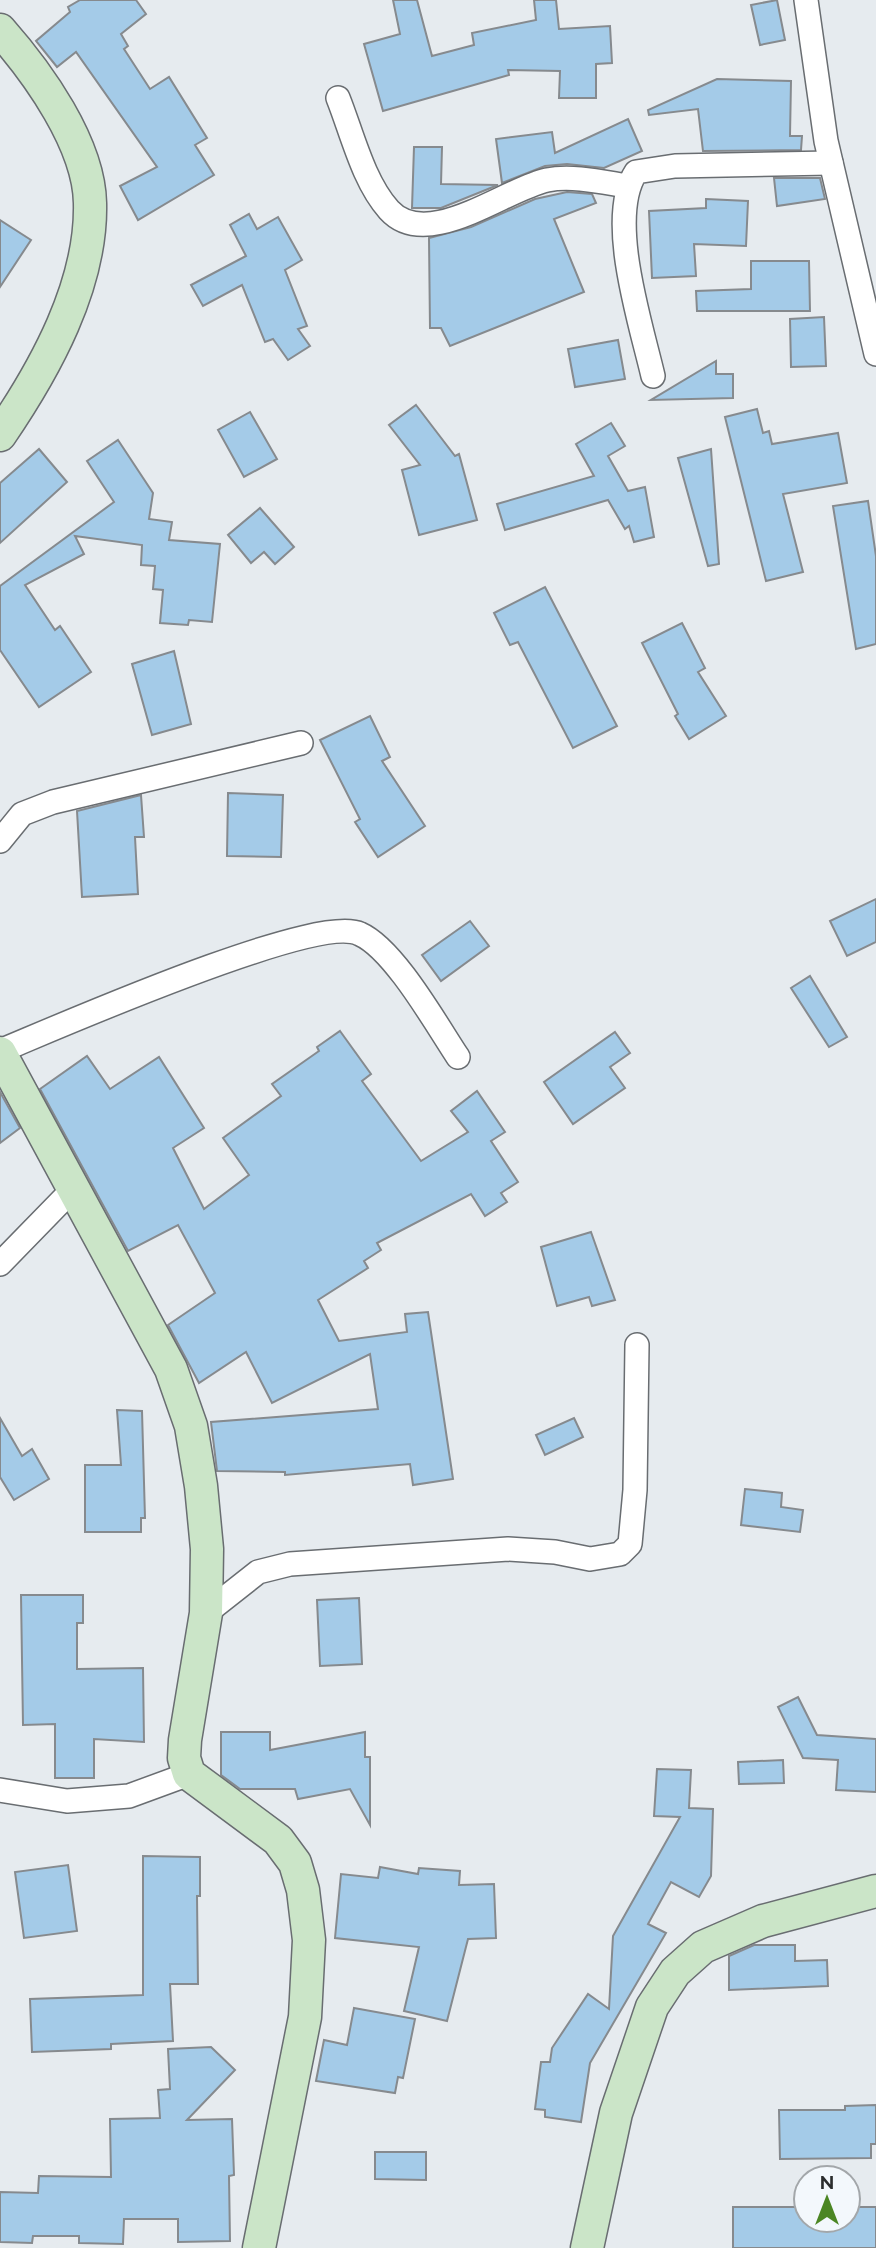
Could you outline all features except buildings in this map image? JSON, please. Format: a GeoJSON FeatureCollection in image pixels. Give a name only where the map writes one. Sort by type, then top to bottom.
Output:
{"type":"FeatureCollection","features":[{"type":"Feature","properties":{"kind":"street"},"geometry":{"type":"LineString","coordinates":[[806,0],[831,163],[876,354]]}},
{"type":"Feature","properties":{"kind":"street"},"geometry":{"type":"LineString","coordinates":[[0,30],[49,94],[78,150],[90,203],[86,245],[76,288],[30,391],[0,435]]}},
{"type":"Feature","properties":{"kind":"street"},"geometry":{"type":"LineString","coordinates":[[338,98],[372,182],[390,210],[410,224],[444,220],[548,180],[627,186]]}},
{"type":"Feature","properties":{"kind":"street"},"geometry":{"type":"LineString","coordinates":[[653,376],[626,258],[627,186],[636,172],[675,166],[831,163]]}},
{"type":"Feature","properties":{"kind":"street"},"geometry":{"type":"LineString","coordinates":[[0,841],[22,814],[53,802],[301,743]]}},
{"type":"Feature","properties":{"kind":"street"},"geometry":{"type":"LineString","coordinates":[[259,2248],[305,2017],[309,1940],[303,1890],[295,1863],[278,1840],[189,1774],[184,1758],[185,1740],[206,1613],[207,1549],[201,1486],[191,1426],[171,1368],[0,1052],[162,985],[276,944],[335,930],[358,933],[383,949],[458,1056]]}},
{"type":"Feature","properties":{"kind":"street"},"geometry":{"type":"LineString","coordinates":[[0,1264],[74,1188]]}},
{"type":"Feature","properties":{"kind":"street"},"geometry":{"type":"LineString","coordinates":[[206,1613],[258,1572],[290,1564],[508,1549],[555,1552],[590,1559],[620,1554],[630,1544],[637,1345]]}},
{"type":"Feature","properties":{"kind":"street"},"geometry":{"type":"LineString","coordinates":[[0,1790],[67,1801],[129,1796],[189,1774]]}},
{"type":"Feature","properties":{"kind":"street"},"geometry":{"type":"LineString","coordinates":[[587,2248],[616,2113],[652,2007],[675,1972],[703,1947],[763,1921],[876,1891]]}}]}
